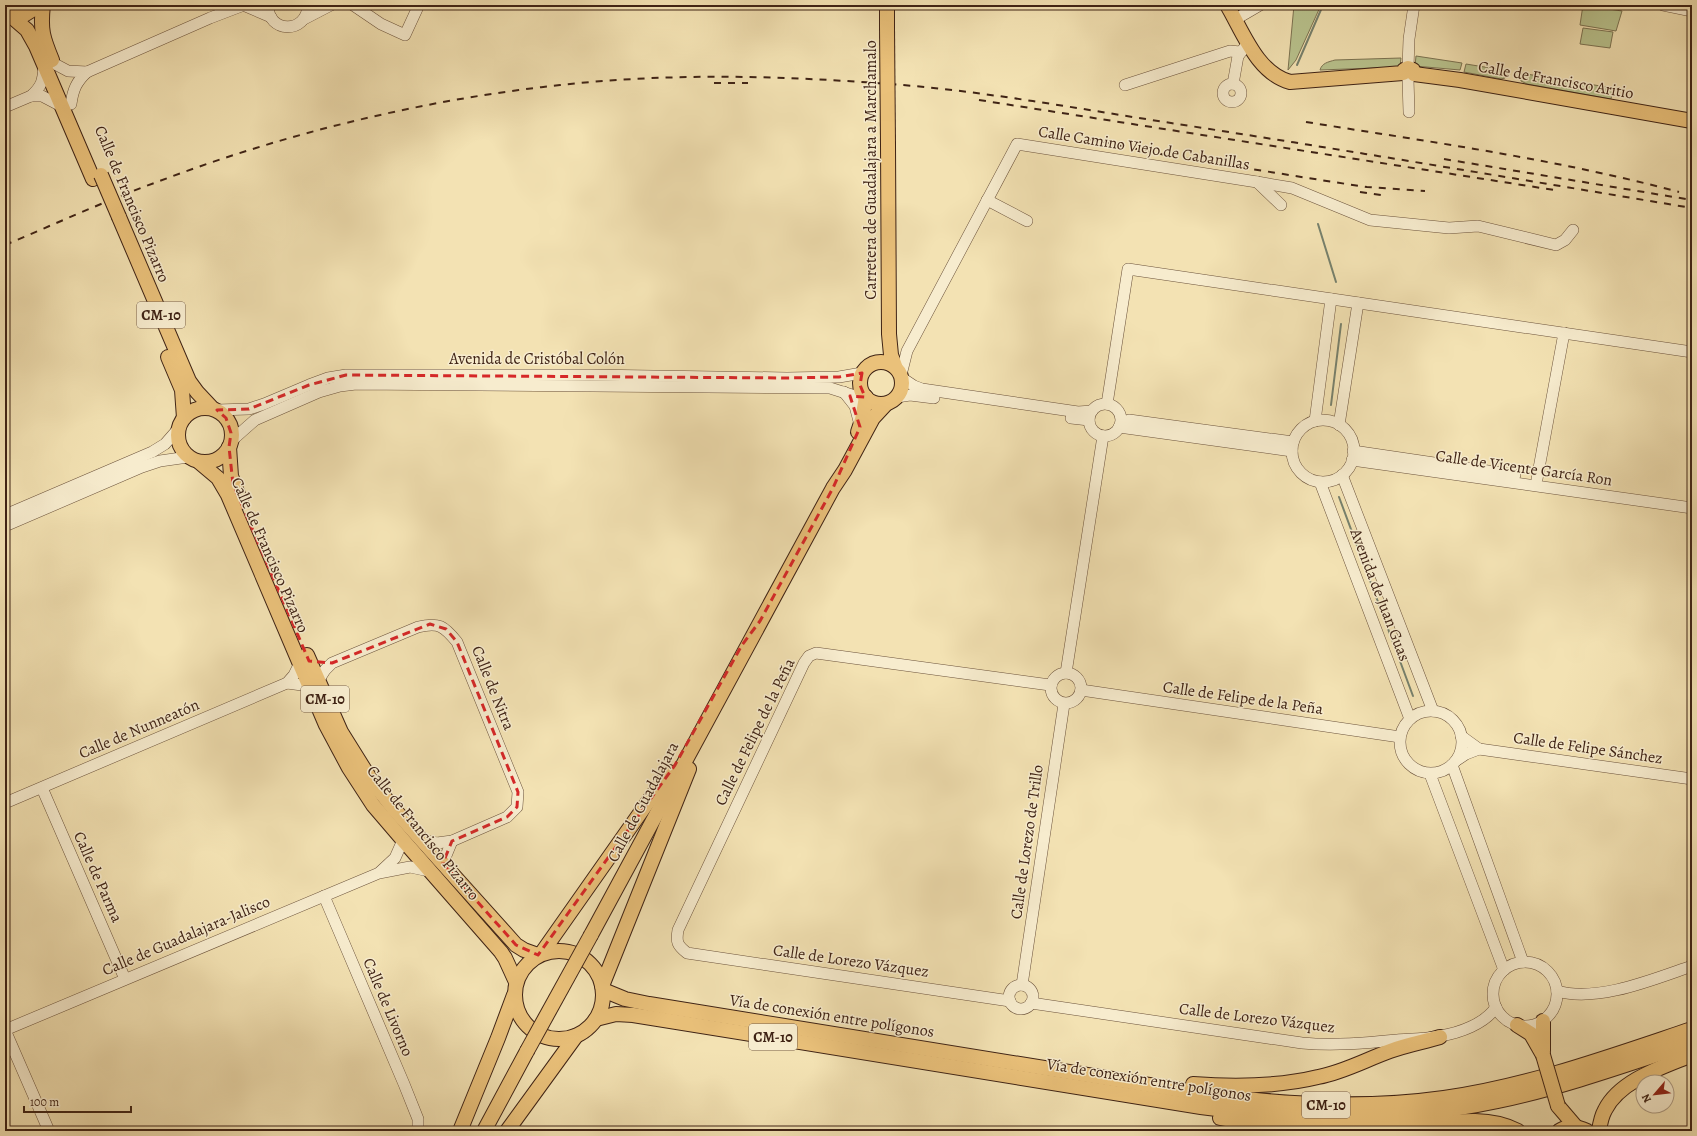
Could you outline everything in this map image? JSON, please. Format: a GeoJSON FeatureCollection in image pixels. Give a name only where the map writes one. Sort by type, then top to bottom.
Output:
{"type":"FeatureCollection","features":[{"type":"Feature","properties":{"kind":"main road","name":"CM-10"},"geometry":{"type":"LineString","coordinates":[[9,16],[24,15],[40,5]]}},
{"type":"Feature","properties":{"kind":"main road","name":"Calle de Francisco Pizarro"},"geometry":{"type":"LineString","coordinates":[[43,5],[41,22],[42,36],[49,64],[66,105],[115,218],[189,381],[197,392],[214,409]]}},
{"type":"Feature","properties":{"kind":"main road","name":"Carretera de Guadalajara a Marchamalo"},"geometry":{"type":"LineString","coordinates":[[887,5],[889,334],[894,368]]}},
{"type":"Feature","properties":{"kind":"main road","name":"Calle de Francisco Aritio"},"geometry":{"type":"LineString","coordinates":[[1227,5],[1236,19],[1245,48],[1268,70],[1280,78],[1290,82],[1408,74],[1460,80],[1690,119]]}},
{"type":"Feature","properties":{"kind":"main road","name":"Calle de Francisco Pizarro"},"geometry":{"type":"LineString","coordinates":[[9,16],[22,24],[49,64]]}},
{"type":"Feature","properties":{"kind":"main road","name":"Calle de Francisco Pizarro"},"geometry":{"type":"LineString","coordinates":[[115,218],[180,385],[183,396],[181,423]]}},
{"type":"Feature","properties":{"kind":"main road"},"geometry":{"type":"LineString","coordinates":[[868,365],[894,368],[901,389],[891,400],[874,403],[866,397],[860,385],[862,373],[868,365]]}},
{"type":"Feature","properties":{"kind":"main road","name":"Calle de Guadalajara"},"geometry":{"type":"LineString","coordinates":[[484,1131],[833,488],[860,427],[866,397]]}},
{"type":"Feature","properties":{"kind":"main road","name":"Calle de Guadalajara"},"geometry":{"type":"LineString","coordinates":[[833,488],[845,470],[870,422],[891,400]]}},
{"type":"Feature","properties":{"kind":"main road","name":"CM-10"},"geometry":{"type":"LineString","coordinates":[[214,409],[226,418],[229,424],[231,433],[230,445]]}},
{"type":"Feature","properties":{"kind":"main road"},"geometry":{"type":"LineString","coordinates":[[181,423],[189,413],[196,410],[214,409]]}},
{"type":"Feature","properties":{"kind":"main road","name":"CM-10"},"geometry":{"type":"LineString","coordinates":[[181,423],[180,442],[194,460]]}},
{"type":"Feature","properties":{"kind":"main road","name":"Calle de Francisco Pizarro"},"geometry":{"type":"LineString","coordinates":[[230,445],[233,484],[304,662]]}},
{"type":"Feature","properties":{"kind":"main road"},"geometry":{"type":"LineString","coordinates":[[194,460],[206,463],[215,460],[221,457],[230,445]]}},
{"type":"Feature","properties":{"kind":"main road","name":"Calle de Francisco Pizarro"},"geometry":{"type":"LineString","coordinates":[[194,460],[218,478],[228,495],[314,685],[332,739],[349,768],[369,799],[429,871],[501,952],[505,958],[515,988]]}},
{"type":"Feature","properties":{"kind":"main road"},"geometry":{"type":"LineString","coordinates":[[460,1131],[498,1038],[520,972],[526,964],[540,954],[675,765],[742,644],[760,621]]}},
{"type":"Feature","properties":{"kind":"main road"},"geometry":{"type":"LineString","coordinates":[[603,988],[671,811],[727,682]]}},
{"type":"Feature","properties":{"kind":"main road","name":"Calle de Francisco Pizarro"},"geometry":{"type":"LineString","coordinates":[[314,685],[371,780],[393,808],[516,945],[524,950],[540,954]]}},
{"type":"Feature","properties":{"kind":"main road"},"geometry":{"type":"LineString","coordinates":[[540,954],[554,950],[567,951],[579,955],[594,968],[603,988]]}},
{"type":"Feature","properties":{"kind":"main road"},"geometry":{"type":"LineString","coordinates":[[611,966],[611,980],[625,999]]}},
{"type":"Feature","properties":{"kind":"main road","name":"CM-10"},"geometry":{"type":"LineString","coordinates":[[515,988],[516,1008],[523,1021],[533,1031],[546,1037],[560,1039],[576,1036],[589,1027],[596,1019],[602,1005],[603,988]]}},
{"type":"Feature","properties":{"kind":"main road","name":"Vía de conexión entre polígonos"},"geometry":{"type":"LineString","coordinates":[[603,988],[625,999],[1228,1110],[1285,1117],[1361,1118],[1424,1113],[1498,1101],[1557,1086],[1692,1043]]}},
{"type":"Feature","properties":{"kind":"main road","name":"Vía de conexión entre polígonos"},"geometry":{"type":"LineString","coordinates":[[596,1019],[616,1014],[633,1015],[952,1060],[1114,1080],[1248,1100],[1296,1104],[1366,1105],[1445,1098],[1516,1084],[1589,1063],[1692,1029]]}},
{"type":"Feature","properties":{"kind":"main road"},"geometry":{"type":"LineString","coordinates":[[1543,1021],[1543,1055],[1558,1106],[1558,1131],[1571,1127],[1581,1129]]}},
{"type":"Feature","properties":{"kind":"main road"},"geometry":{"type":"LineString","coordinates":[[1517,1025],[1531,1034],[1543,1055]]}},
{"type":"Feature","properties":{"kind":"main road"},"geometry":{"type":"LineString","coordinates":[[507,1131],[576,1036]]}},
{"type":"Feature","properties":{"kind":"main road","name":"CM-10"},"geometry":{"type":"LineString","coordinates":[[952,1060],[1082,1068],[1178,1083],[1217,1086],[1270,1084],[1317,1078],[1352,1067],[1397,1048],[1440,1036]]}},
{"type":"Feature","properties":{"kind":"main road"},"geometry":{"type":"LineString","coordinates":[[1599,1131],[1605,1110],[1617,1094],[1635,1081],[1686,1058]]}},
{"type":"Feature","properties":{"kind":"main road","name":"CM-10"},"geometry":{"type":"LineString","coordinates":[[952,1060],[999,1080],[1266,1126],[1324,1130],[1408,1127],[1483,1121],[1501,1124],[1518,1131]]}},
{"type":"Feature","properties":{"kind":"main road"},"geometry":{"type":"LineString","coordinates":[[1558,1106],[1581,1129]]}},
{"type":"Feature","properties":{"kind":"street"},"geometry":{"type":"LineString","coordinates":[[31,96],[42,96],[66,105],[78,80],[87,72],[210,18],[244,5],[271,17]]}},
{"type":"Feature","properties":{"kind":"street"},"geometry":{"type":"LineString","coordinates":[[268,5],[271,17],[276,23],[283,27],[291,27],[298,24],[304,19],[331,5]]}},
{"type":"Feature","properties":{"kind":"street"},"geometry":{"type":"LineString","coordinates":[[304,19],[308,5]]}},
{"type":"Feature","properties":{"kind":"street"},"geometry":{"type":"LineString","coordinates":[[353,5],[381,24],[406,35],[418,9]]}},
{"type":"Feature","properties":{"kind":"street"},"geometry":{"type":"LineString","coordinates":[[1236,19],[1260,5]]}},
{"type":"Feature","properties":{"kind":"street"},"geometry":{"type":"LineString","coordinates":[[1409,112],[1409,39],[1414,5]]}},
{"type":"Feature","properties":{"kind":"street"},"geometry":{"type":"LineString","coordinates":[[1662,5],[1692,11]]}},
{"type":"Feature","properties":{"kind":"street"},"geometry":{"type":"LineString","coordinates":[[1234,84],[1238,56],[1245,48]]}},
{"type":"Feature","properties":{"kind":"street"},"geometry":{"type":"LineString","coordinates":[[1125,85],[1230,51],[1245,48]]}},
{"type":"Feature","properties":{"kind":"street"},"geometry":{"type":"LineString","coordinates":[[5,107],[31,96],[39,89],[49,64],[68,71],[87,72]]}},
{"type":"Feature","properties":{"kind":"street","name":"Calle Camino Viejo de Cabanillas"},"geometry":{"type":"LineString","coordinates":[[987,200],[1017,144],[1257,182],[1281,206]]}},
{"type":"Feature","properties":{"kind":"street"},"geometry":{"type":"LineString","coordinates":[[1257,182],[1292,188],[1370,220],[1448,228],[1478,226],[1556,245],[1565,240],[1573,230]]}},
{"type":"Feature","properties":{"kind":"street"},"geometry":{"type":"LineString","coordinates":[[1026,221],[987,200],[907,350],[894,368],[914,386],[922,389],[1090,415]]}},
{"type":"Feature","properties":{"kind":"street"},"geometry":{"type":"LineString","coordinates":[[1107,404],[1128,269],[1692,352]]}},
{"type":"Feature","properties":{"kind":"street"},"geometry":{"type":"LineString","coordinates":[[1315,421],[1331,298]]}},
{"type":"Feature","properties":{"kind":"street"},"geometry":{"type":"LineString","coordinates":[[1339,425],[1358,303]]}},
{"type":"Feature","properties":{"kind":"street"},"geometry":{"type":"LineString","coordinates":[[1537,479],[1564,333]]}},
{"type":"Feature","properties":{"kind":"street","name":"Avenida de Cristóbal Colón"},"geometry":{"type":"LineString","coordinates":[[214,409],[249,409],[328,378],[346,375],[590,375],[787,378],[839,377],[862,373]]}},
{"type":"Feature","properties":{"kind":"street","name":"Avenida de Cristóbal Colón"},"geometry":{"type":"LineString","coordinates":[[230,445],[255,420],[319,392],[340,386],[356,384],[830,388],[855,396],[866,397]]}},
{"type":"Feature","properties":{"kind":"street"},"geometry":{"type":"LineString","coordinates":[[844,392],[854,406],[860,427]]}},
{"type":"Feature","properties":{"kind":"street"},"geometry":{"type":"LineString","coordinates":[[891,400],[910,395],[1090,415]]}},
{"type":"Feature","properties":{"kind":"street"},"geometry":{"type":"LineString","coordinates":[[1107,404],[1118,411],[1120,423],[1113,434],[1103,436],[1095,432],[1090,425],[1090,415],[1098,406],[1107,404]]}},
{"type":"Feature","properties":{"kind":"street"},"geometry":{"type":"LineString","coordinates":[[1325,420],[1339,425],[1350,436],[1353,446],[1351,465],[1342,475],[1328,482],[1320,482],[1309,479],[1301,474],[1295,466],[1292,446],[1299,430],[1306,424],[1315,421],[1325,420]]}},
{"type":"Feature","properties":{"kind":"street"},"geometry":{"type":"LineString","coordinates":[[5,515],[152,452],[165,444],[181,423]]}},
{"type":"Feature","properties":{"kind":"street"},"geometry":{"type":"LineString","coordinates":[[1120,423],[1292,446]]}},
{"type":"Feature","properties":{"kind":"street"},"geometry":{"type":"LineString","coordinates":[[1066,673],[1103,436]]}},
{"type":"Feature","properties":{"kind":"street"},"geometry":{"type":"LineString","coordinates":[[1353,456],[1537,479],[1692,501]]}},
{"type":"Feature","properties":{"kind":"street","name":"Calle de Vicente García Ron"},"geometry":{"type":"LineString","coordinates":[[1353,456],[1692,508]]}},
{"type":"Feature","properties":{"kind":"street"},"geometry":{"type":"LineString","coordinates":[[5,526],[142,467],[160,461],[194,460]]}},
{"type":"Feature","properties":{"kind":"street","name":"Avenida de Juan Guas"},"geometry":{"type":"LineString","coordinates":[[1342,475],[1433,711]]}},
{"type":"Feature","properties":{"kind":"street","name":"Avenida de Juan Guas"},"geometry":{"type":"LineString","coordinates":[[1320,482],[1410,719]]}},
{"type":"Feature","properties":{"kind":"street","name":"Calle de Nitra"},"geometry":{"type":"LineString","coordinates":[[314,685],[324,670],[332,663],[418,627],[430,624],[446,629],[457,642],[518,792],[517,807],[506,817],[452,841],[437,843],[423,840]]}},
{"type":"Feature","properties":{"kind":"street","name":"Calle de Felipe de la Peña"},"geometry":{"type":"LineString","coordinates":[[687,953],[678,946],[676,939],[678,930],[804,663],[810,656],[816,653],[1050,685]]}},
{"type":"Feature","properties":{"kind":"street","name":"Calle de Nitra"},"geometry":{"type":"LineString","coordinates":[[304,662],[332,663]]}},
{"type":"Feature","properties":{"kind":"street","name":"Calle de Nunneatón"},"geometry":{"type":"LineString","coordinates":[[5,803],[286,683],[304,662]]}},
{"type":"Feature","properties":{"kind":"street"},"geometry":{"type":"LineString","coordinates":[[1066,673],[1078,679],[1081,690],[1078,698],[1074,702],[1064,704],[1055,699],[1052,695],[1050,685],[1055,677],[1066,673]]}},
{"type":"Feature","properties":{"kind":"street"},"geometry":{"type":"LineString","coordinates":[[286,683],[314,685]]}},
{"type":"Feature","properties":{"kind":"street","name":"Calle de Felipe de la Peña"},"geometry":{"type":"LineString","coordinates":[[1081,690],[1400,737]]}},
{"type":"Feature","properties":{"kind":"street","name":"Calle de Lorezo de Trillo"},"geometry":{"type":"LineString","coordinates":[[1022,985],[1064,704]]}},
{"type":"Feature","properties":{"kind":"street"},"geometry":{"type":"LineString","coordinates":[[1479,749],[1466,754],[1454,762],[1440,772],[1430,774],[1420,772],[1411,767],[1404,759],[1400,749],[1400,737],[1402,729],[1410,719],[1416,714],[1426,711],[1446,714],[1454,721],[1460,730],[1461,750],[1454,762],[1523,962]]}},
{"type":"Feature","properties":{"kind":"street"},"geometry":{"type":"LineString","coordinates":[[1461,736],[1479,749]]}},
{"type":"Feature","properties":{"kind":"street","name":"Calle de Felipe Sánchez"},"geometry":{"type":"LineString","coordinates":[[1479,749],[1692,779]]}},
{"type":"Feature","properties":{"kind":"street"},"geometry":{"type":"LineString","coordinates":[[1430,774],[1504,970]]}},
{"type":"Feature","properties":{"kind":"street","name":"Calle de Parma"},"geometry":{"type":"LineString","coordinates":[[42,788],[125,979]]}},
{"type":"Feature","properties":{"kind":"street","name":"Calle de Guadalajara-Jalisco"},"geometry":{"type":"LineString","coordinates":[[380,873],[395,858],[403,840]]}},
{"type":"Feature","properties":{"kind":"street"},"geometry":{"type":"LineString","coordinates":[[443,863],[452,841]]}},
{"type":"Feature","properties":{"kind":"street","name":"Calle de Guadalajara-Jalisco"},"geometry":{"type":"LineString","coordinates":[[5,1030],[380,873],[410,867],[429,871]]}},
{"type":"Feature","properties":{"kind":"street","name":"Calle de Livorno"},"geometry":{"type":"LineString","coordinates":[[324,896],[418,1119],[418,1131]]}},
{"type":"Feature","properties":{"kind":"street","name":"Calle de Lorezo Vázquez"},"geometry":{"type":"LineString","coordinates":[[687,953],[1010,1001]]}},
{"type":"Feature","properties":{"kind":"street"},"geometry":{"type":"LineString","coordinates":[[1523,962],[1536,964],[1548,971],[1553,978],[1557,991],[1553,1011],[1543,1021],[1534,1025],[1517,1025],[1503,1017],[1496,1007],[1493,993],[1494,985],[1504,970],[1510,966],[1523,962]]}},
{"type":"Feature","properties":{"kind":"street"},"geometry":{"type":"LineString","coordinates":[[1557,991],[1573,995],[1623,988],[1692,966]]}},
{"type":"Feature","properties":{"kind":"street"},"geometry":{"type":"LineString","coordinates":[[1022,985],[1028,988],[1032,993],[1031,1003],[1026,1008],[1020,1009],[1014,1006],[1010,1001],[1010,994],[1013,988],[1022,985]]}},
{"type":"Feature","properties":{"kind":"street","name":"Calle de Lorezo Vázquez"},"geometry":{"type":"LineString","coordinates":[[1031,1003],[1324,1045],[1440,1036],[1461,1030],[1484,1019],[1492,1014],[1496,1007]]}},
{"type":"Feature","properties":{"kind":"street"},"geometry":{"type":"LineString","coordinates":[[5,1030],[49,1131]]}},
{"type":"Feature","properties":{"kind":"highlighted area"},"geometry":{"type":"Polygon","coordinates":[[[862,373],[860,385],[865,397],[850,396],[860,427],[833,488],[760,621],[742,645],[675,765],[538,955],[516,945],[443,863],[452,841],[507,817],[517,807],[518,792],[457,642],[446,629],[430,624],[332,663],[309,661],[233,484],[229,447],[231,433],[226,418],[217,410],[249,409],[309,385],[346,375],[787,378],[839,377],[862,373]]]}},
{"type":"Feature","properties":{"kind":"green space"},"geometry":{"type":"Polygon","coordinates":[[[1294,5],[1321,5],[1296,60],[1288,70],[1294,5]]]}},
{"type":"Feature","properties":{"kind":"green space"},"geometry":{"type":"Polygon","coordinates":[[[1583,5],[1622,11],[1616,31],[1580,25],[1583,5]]]}},
{"type":"Feature","properties":{"kind":"green space"},"geometry":{"type":"Polygon","coordinates":[[[1583,28],[1613,32],[1610,48],[1580,44],[1583,28]]]}},
{"type":"Feature","properties":{"kind":"green space"},"geometry":{"type":"Polygon","coordinates":[[[1416,56],[1462,63],[1460,70],[1415,66],[1416,56]]]}},
{"type":"Feature","properties":{"kind":"green space"},"geometry":{"type":"Polygon","coordinates":[[[1401,58],[1400,67],[1320,70],[1324,64],[1335,60],[1401,58]]]}},
{"type":"Feature","properties":{"kind":"green space"},"geometry":{"type":"Polygon","coordinates":[[[1466,64],[1509,71],[1505,78],[1501,79],[1464,72],[1466,64]]]}},
{"type":"Feature","properties":{"kind":"green space"},"geometry":{"type":"Polygon","coordinates":[[[1520,73],[1613,88],[1611,99],[1527,84],[1521,81],[1519,77],[1520,73]]]}},
{"type":"Feature","properties":{"kind":"waterway"},"geometry":{"type":"LineString","coordinates":[[1297,65],[1323,5]]}},
{"type":"Feature","properties":{"kind":"waterway"},"geometry":{"type":"LineString","coordinates":[[1318,224],[1336,282]]}},
{"type":"Feature","properties":{"kind":"waterway"},"geometry":{"type":"LineString","coordinates":[[1331,405],[1341,324]]}},
{"type":"Feature","properties":{"kind":"waterway"},"geometry":{"type":"LineString","coordinates":[[1339,497],[1413,696]]}},
{"type":"Feature","properties":{"kind":"railway"},"geometry":{"type":"LineString","coordinates":[[5,245],[118,197],[206,164],[255,148],[355,121],[406,109],[508,91],[604,81],[692,77],[825,80],[914,86],[978,93],[1692,208]]}},
{"type":"Feature","properties":{"kind":"railway"},"geometry":{"type":"LineString","coordinates":[[714,83],[748,83]]}},
{"type":"Feature","properties":{"kind":"railway"},"geometry":{"type":"LineString","coordinates":[[979,100],[1554,190]]}},
{"type":"Feature","properties":{"kind":"railway"},"geometry":{"type":"LineString","coordinates":[[1306,122],[1493,152],[1633,180],[1679,192]]}},
{"type":"Feature","properties":{"kind":"railway"},"geometry":{"type":"LineString","coordinates":[[1089,139],[1170,156],[1333,182],[1367,187],[1425,191]]}},
{"type":"Feature","properties":{"kind":"railway"},"geometry":{"type":"LineString","coordinates":[[1444,159],[1692,200]]}},
{"type":"Feature","properties":{"kind":"railway"},"geometry":{"type":"LineString","coordinates":[[1360,192],[1381,195]]}}]}
